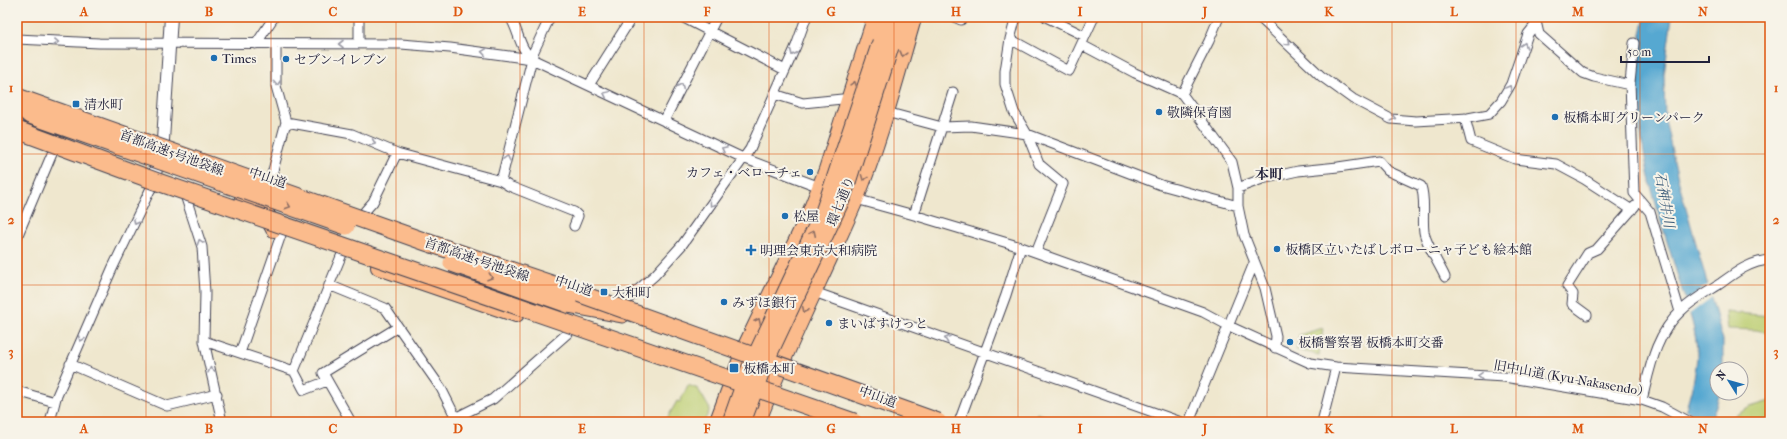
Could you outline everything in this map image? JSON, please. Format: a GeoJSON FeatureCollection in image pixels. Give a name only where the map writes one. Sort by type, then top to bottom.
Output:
{"type":"FeatureCollection","features":[{"type":"Feature","properties":{"kind":"highway","name":"中山道"},"geometry":{"type":"LineString","coordinates":[[17,89],[623,302],[947,422]]}},
{"type":"Feature","properties":{"kind":"highway","name":"首都高速5号池袋線"},"geometry":{"type":"LineString","coordinates":[[17,97],[426,242],[575,292],[938,422]]}},
{"type":"Feature","properties":{"kind":"highway"},"geometry":{"type":"LineString","coordinates":[[48,100],[55,117],[59,121],[140,150],[159,160],[168,169],[256,201],[265,209],[278,231]]}},
{"type":"Feature","properties":{"kind":"highway"},"geometry":{"type":"LineString","coordinates":[[17,104],[30,115],[568,304],[690,327]]}},
{"type":"Feature","properties":{"kind":"highway"},"geometry":{"type":"LineString","coordinates":[[17,133],[54,149],[152,186],[342,254],[730,386],[828,422]]}},
{"type":"Feature","properties":{"kind":"highway"},"geometry":{"type":"LineString","coordinates":[[17,133],[161,187],[665,361],[678,369]]}},
{"type":"Feature","properties":{"kind":"highway"},"geometry":{"type":"LineString","coordinates":[[17,133],[854,422]]}},
{"type":"Feature","properties":{"kind":"highway"},"geometry":{"type":"LineString","coordinates":[[855,388],[921,422]]}},
{"type":"Feature","properties":{"kind":"main road"},"geometry":{"type":"LineString","coordinates":[[717,422],[745,347],[810,212],[820,187],[875,17]]}},
{"type":"Feature","properties":{"kind":"main road","name":"環七通り"},"geometry":{"type":"LineString","coordinates":[[743,422],[764,366],[843,198],[885,44],[887,17]]}},
{"type":"Feature","properties":{"kind":"main road","name":"環七通り"},"geometry":{"type":"LineString","coordinates":[[730,422],[748,371],[824,209],[885,44],[901,17]]}},
{"type":"Feature","properties":{"kind":"main road"},"geometry":{"type":"LineString","coordinates":[[758,422],[782,360],[856,199],[876,146],[914,17]]}},
{"type":"Feature","properties":{"kind":"street"},"geometry":{"type":"LineString","coordinates":[[50,422],[55,402],[70,364],[112,269],[152,186],[163,140],[171,17]]}},
{"type":"Feature","properties":{"kind":"street"},"geometry":{"type":"LineString","coordinates":[[256,44],[274,17]]}},
{"type":"Feature","properties":{"kind":"street"},"geometry":{"type":"LineString","coordinates":[[359,17],[359,44]]}},
{"type":"Feature","properties":{"kind":"street"},"geometry":{"type":"LineString","coordinates":[[510,17],[514,22],[525,53],[532,59],[743,158],[820,187]]}},
{"type":"Feature","properties":{"kind":"street"},"geometry":{"type":"LineString","coordinates":[[501,181],[534,51],[550,17]]}},
{"type":"Feature","properties":{"kind":"street"},"geometry":{"type":"LineString","coordinates":[[589,85],[632,17]]}},
{"type":"Feature","properties":{"kind":"street"},"geometry":{"type":"LineString","coordinates":[[682,17],[785,70]]}},
{"type":"Feature","properties":{"kind":"street"},"geometry":{"type":"LineString","coordinates":[[664,121],[717,17]]}},
{"type":"Feature","properties":{"kind":"street"},"geometry":{"type":"LineString","coordinates":[[623,302],[655,275],[682,245],[750,149],[796,46],[806,18],[804,17]]}},
{"type":"Feature","properties":{"kind":"street"},"geometry":{"type":"LineString","coordinates":[[1016,17],[1010,39],[1005,71],[1005,84],[1014,112],[1027,134],[1039,164],[1063,184],[1036,252]]}},
{"type":"Feature","properties":{"kind":"street"},"geometry":{"type":"LineString","coordinates":[[1046,17],[1086,36]]}},
{"type":"Feature","properties":{"kind":"street"},"geometry":{"type":"LineString","coordinates":[[1010,39],[1069,71],[1094,17]]}},
{"type":"Feature","properties":{"kind":"street"},"geometry":{"type":"LineString","coordinates":[[1182,94],[1209,41],[1219,17]]}},
{"type":"Feature","properties":{"kind":"street"},"geometry":{"type":"LineString","coordinates":[[1259,17],[1321,76],[1352,99],[1391,119],[1416,121],[1465,118],[1489,114],[1501,102],[1511,84],[1528,34],[1535,20]]}},
{"type":"Feature","properties":{"kind":"street"},"geometry":{"type":"LineString","coordinates":[[1535,20],[1540,34],[1584,73],[1594,77],[1630,85]]}},
{"type":"Feature","properties":{"kind":"street"},"geometry":{"type":"LineString","coordinates":[[17,39],[91,43],[400,44],[450,48],[532,59]]}},
{"type":"Feature","properties":{"kind":"street"},"geometry":{"type":"LineString","coordinates":[[1634,43],[1630,85],[1634,193],[1650,212],[1682,311]]}},
{"type":"Feature","properties":{"kind":"street"},"geometry":{"type":"LineString","coordinates":[[271,178],[286,122],[276,86],[276,44]]}},
{"type":"Feature","properties":{"kind":"street"},"geometry":{"type":"LineString","coordinates":[[1082,45],[1135,73],[1182,94],[1232,162],[1238,188],[1238,206],[1244,235],[1265,288],[1276,336],[1275,348]]}},
{"type":"Feature","properties":{"kind":"street"},"geometry":{"type":"LineString","coordinates":[[914,215],[953,92]]}},
{"type":"Feature","properties":{"kind":"street"},"geometry":{"type":"LineString","coordinates":[[774,94],[803,103],[842,99],[848,102]]}},
{"type":"Feature","properties":{"kind":"street"},"geometry":{"type":"LineString","coordinates":[[886,112],[942,127],[971,126],[1027,134],[1161,185],[1238,206]]}},
{"type":"Feature","properties":{"kind":"street"},"geometry":{"type":"LineString","coordinates":[[1465,118],[1471,141],[1515,159],[1556,164],[1584,179],[1632,210]]}},
{"type":"Feature","properties":{"kind":"street"},"geometry":{"type":"LineString","coordinates":[[286,122],[352,134],[397,154],[501,181],[509,186],[574,212],[578,216],[574,226]]}},
{"type":"Feature","properties":{"kind":"street"},"geometry":{"type":"LineString","coordinates":[[17,237],[54,149]]}},
{"type":"Feature","properties":{"kind":"street"},"geometry":{"type":"LineString","coordinates":[[365,212],[373,202],[397,154]]}},
{"type":"Feature","properties":{"kind":"street"},"geometry":{"type":"LineString","coordinates":[[1238,188],[1262,179],[1298,170],[1338,167],[1379,161],[1388,171],[1421,186],[1424,194],[1422,206],[1425,234],[1445,277]]}},
{"type":"Feature","properties":{"kind":"street"},"geometry":{"type":"LineString","coordinates":[[186,198],[202,247],[206,292],[204,341],[222,422]]}},
{"type":"Feature","properties":{"kind":"street","name":"旧中山道 (Kyu-Nakasendo）"},"geometry":{"type":"LineString","coordinates":[[856,199],[1021,247],[1203,312],[1275,348],[1310,363],[1336,367],[1504,377],[1642,400],[1682,416],[1690,422]]}},
{"type":"Feature","properties":{"kind":"street"},"geometry":{"type":"LineString","coordinates":[[1587,315],[1572,304],[1573,294],[1567,286],[1588,254],[1596,249],[1640,200]]}},
{"type":"Feature","properties":{"kind":"street"},"geometry":{"type":"LineString","coordinates":[[240,353],[278,231]]}},
{"type":"Feature","properties":{"kind":"street"},"geometry":{"type":"LineString","coordinates":[[959,422],[1006,295],[1021,247]]}},
{"type":"Feature","properties":{"kind":"street"},"geometry":{"type":"LineString","coordinates":[[294,371],[342,254]]}},
{"type":"Feature","properties":{"kind":"street"},"geometry":{"type":"LineString","coordinates":[[1642,400],[1654,351],[1670,323],[1682,311],[1739,270],[1761,260],[1770,260]]}},
{"type":"Feature","properties":{"kind":"street"},"geometry":{"type":"LineString","coordinates":[[1189,422],[1254,263]]}},
{"type":"Feature","properties":{"kind":"street"},"geometry":{"type":"LineString","coordinates":[[329,286],[385,308],[441,388],[456,418]]}},
{"type":"Feature","properties":{"kind":"street"},"geometry":{"type":"LineString","coordinates":[[814,292],[1181,422]]}},
{"type":"Feature","properties":{"kind":"street"},"geometry":{"type":"LineString","coordinates":[[350,422],[326,381],[323,373],[398,327]]}},
{"type":"Feature","properties":{"kind":"street"},"geometry":{"type":"LineString","coordinates":[[447,422],[493,399],[569,332]]}},
{"type":"Feature","properties":{"kind":"street"},"geometry":{"type":"LineString","coordinates":[[204,341],[294,371],[304,390],[326,381]]}},
{"type":"Feature","properties":{"kind":"street"},"geometry":{"type":"LineString","coordinates":[[70,364],[167,406],[217,394]]}},
{"type":"Feature","properties":{"kind":"street"},"geometry":{"type":"LineString","coordinates":[[1322,422],[1336,367]]}},
{"type":"Feature","properties":{"kind":"street"},"geometry":{"type":"LineString","coordinates":[[17,391],[55,402]]}},
{"type":"Feature","properties":{"kind":"green space"},"geometry":{"type":"Polygon","coordinates":[[[1726,312],[1770,316],[1770,333],[1756,330],[1728,329],[1726,312]]]}},
{"type":"Feature","properties":{"kind":"green space"},"geometry":{"type":"Polygon","coordinates":[[[1323,328],[1319,355],[1296,350],[1299,335],[1323,328]]]}},
{"type":"Feature","properties":{"kind":"green space"},"geometry":{"type":"Polygon","coordinates":[[[688,385],[698,389],[710,409],[704,422],[665,422],[677,401],[680,402],[688,385]]]}},
{"type":"Feature","properties":{"kind":"green space"},"geometry":{"type":"Polygon","coordinates":[[[1770,401],[1770,421],[1724,422],[1750,407],[1770,401]]]}},
{"type":"Feature","properties":{"kind":"green space"},"geometry":{"type":"Polygon","coordinates":[[[1037,413],[1057,420],[1056,422],[1034,422],[1037,413]]]}},
{"type":"Feature","properties":{"kind":"water","name":"石神井川"},"geometry":{"type":"Polygon","coordinates":[[[1645,17],[1672,17],[1664,75],[1665,120],[1678,179],[1723,340],[1723,361],[1709,361],[1709,401],[1718,401],[1711,422],[1681,422],[1693,382],[1697,349],[1692,322],[1657,208],[1644,154],[1638,107],[1637,83],[1640,38],[1645,17]]]}},
{"type":"Feature","properties":{"kind":"pier"},"geometry":{"type":"Polygon","coordinates":[[[1709,284],[1712,297],[1688,315],[1683,299],[1688,300],[1709,284]]]}},
{"type":"Feature","properties":{"kind":"pier"},"geometry":{"type":"Polygon","coordinates":[[[1684,409],[1706,422],[1679,422],[1684,409]]]}},
{"type":"Feature","properties":{"kind":"place","name":"Times"},"geometry":{"type":"Point","coordinates":[214,58]}},
{"type":"Feature","properties":{"kind":"place","name":"セブン-イレブン"},"geometry":{"type":"Point","coordinates":[286,59]}},
{"type":"Feature","properties":{"kind":"place","name":"清水町"},"geometry":{"type":"Point","coordinates":[76,104]}},
{"type":"Feature","properties":{"kind":"place","name":"敬隣保育園"},"geometry":{"type":"Point","coordinates":[1159,112]}},
{"type":"Feature","properties":{"kind":"place","name":"板橋本町グリーンパーク"},"geometry":{"type":"Point","coordinates":[1555,117]}},
{"type":"Feature","properties":{"kind":"place","name":"カフェ・ベローチェ"},"geometry":{"type":"Point","coordinates":[810,172]}},
{"type":"Feature","properties":{"kind":"place","name":"松屋"},"geometry":{"type":"Point","coordinates":[785,216]}},
{"type":"Feature","properties":{"kind":"place","name":"板橋区立いたばしボローニャ子ども絵本館"},"geometry":{"type":"Point","coordinates":[1277,249]}},
{"type":"Feature","properties":{"kind":"place","name":"明理会東京大和病院"},"geometry":{"type":"Point","coordinates":[751,250]}},
{"type":"Feature","properties":{"kind":"place","name":"大和町"},"geometry":{"type":"Point","coordinates":[604,292]}},
{"type":"Feature","properties":{"kind":"place","name":"みずほ銀行"},"geometry":{"type":"Point","coordinates":[724,302]}},
{"type":"Feature","properties":{"kind":"place","name":"まいばすけっと"},"geometry":{"type":"Point","coordinates":[829,323]}},
{"type":"Feature","properties":{"kind":"place","name":"板橋警察署 板橋本町交番"},"geometry":{"type":"Point","coordinates":[1290,342]}},
{"type":"Feature","properties":{"kind":"place","name":"板橋本町"},"geometry":{"type":"Point","coordinates":[734,368]}},
{"type":"Feature","properties":{"kind":"district","name":"本町"},"geometry":{"type":"Point","coordinates":[1269,174]}}]}
